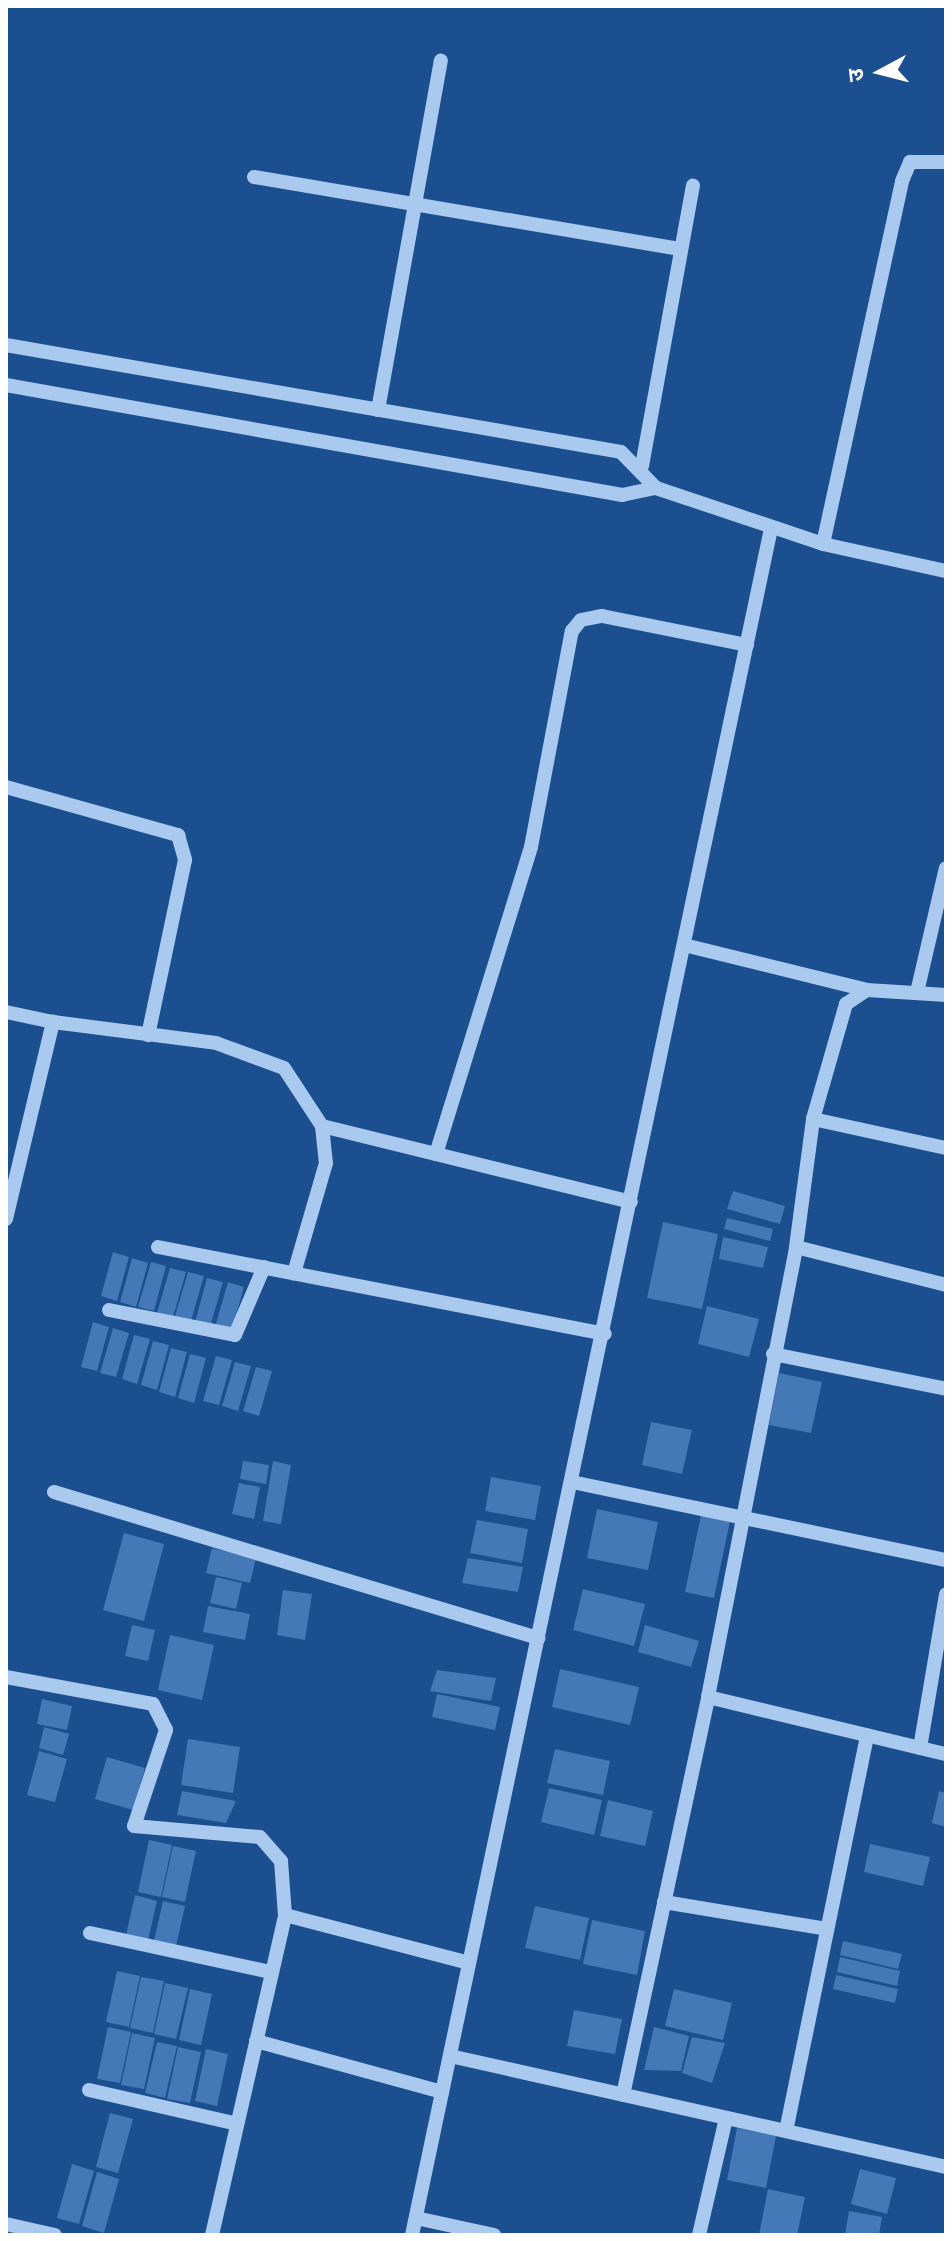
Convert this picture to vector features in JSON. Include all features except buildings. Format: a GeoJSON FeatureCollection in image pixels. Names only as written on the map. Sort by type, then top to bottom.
{"type":"FeatureCollection","features":[{"type":"Feature","properties":{"kind":"street"},"geometry":{"type":"LineString","coordinates":[[378,410],[441,61]]}},
{"type":"Feature","properties":{"kind":"street"},"geometry":{"type":"LineString","coordinates":[[823,544],[902,181],[910,162],[946,162]]}},
{"type":"Feature","properties":{"kind":"street"},"geometry":{"type":"LineString","coordinates":[[254,177],[681,249]]}},
{"type":"Feature","properties":{"kind":"street"},"geometry":{"type":"LineString","coordinates":[[642,466],[693,186]]}},
{"type":"Feature","properties":{"kind":"street"},"geometry":{"type":"LineString","coordinates":[[6,345],[621,452],[642,466],[656,488]]}},
{"type":"Feature","properties":{"kind":"street"},"geometry":{"type":"LineString","coordinates":[[6,385],[622,495],[656,488],[823,544],[946,571]]}},
{"type":"Feature","properties":{"kind":"street"},"geometry":{"type":"LineString","coordinates":[[412,2235],[605,1334],[771,529]]}},
{"type":"Feature","properties":{"kind":"street"},"geometry":{"type":"LineString","coordinates":[[436,1154],[531,847],[572,631],[592,616],[747,645]]}},
{"type":"Feature","properties":{"kind":"street"},"geometry":{"type":"LineString","coordinates":[[6,787],[178,835],[185,860],[148,1035]]}},
{"type":"Feature","properties":{"kind":"street"},"geometry":{"type":"LineString","coordinates":[[918,988],[946,868]]}},
{"type":"Feature","properties":{"kind":"street"},"geometry":{"type":"LineString","coordinates":[[684,945],[867,990],[918,988],[946,995]]}},
{"type":"Feature","properties":{"kind":"street"},"geometry":{"type":"LineString","coordinates":[[623,2095],[745,1518],[773,1354],[796,1247],[813,1119],[846,1004],[867,990]]}},
{"type":"Feature","properties":{"kind":"street"},"geometry":{"type":"LineString","coordinates":[[6,1012],[53,1022],[216,1043],[284,1068],[322,1126],[326,1163],[294,1273]]}},
{"type":"Feature","properties":{"kind":"street"},"geometry":{"type":"LineString","coordinates":[[6,1219],[53,1022]]}},
{"type":"Feature","properties":{"kind":"street"},"geometry":{"type":"LineString","coordinates":[[813,1119],[946,1148]]}},
{"type":"Feature","properties":{"kind":"street"},"geometry":{"type":"LineString","coordinates":[[322,1126],[631,1202]]}},
{"type":"Feature","properties":{"kind":"street"},"geometry":{"type":"LineString","coordinates":[[158,1247],[605,1334]]}},
{"type":"Feature","properties":{"kind":"street"},"geometry":{"type":"LineString","coordinates":[[796,1247],[946,1285]]}},
{"type":"Feature","properties":{"kind":"street"},"geometry":{"type":"LineString","coordinates":[[109,1310],[235,1335],[264,1267]]}},
{"type":"Feature","properties":{"kind":"street"},"geometry":{"type":"LineString","coordinates":[[773,1354],[946,1389]]}},
{"type":"Feature","properties":{"kind":"street"},"geometry":{"type":"LineString","coordinates":[[572,1482],[946,1560]]}},
{"type":"Feature","properties":{"kind":"street"},"geometry":{"type":"LineString","coordinates":[[54,1492],[538,1638]]}},
{"type":"Feature","properties":{"kind":"street"},"geometry":{"type":"LineString","coordinates":[[920,1748],[946,1594]]}},
{"type":"Feature","properties":{"kind":"street"},"geometry":{"type":"LineString","coordinates":[[6,1677],[153,1704],[166,1730],[134,1826],[260,1837],[275,1846],[285,1915],[212,2235]]}},
{"type":"Feature","properties":{"kind":"street"},"geometry":{"type":"LineString","coordinates":[[708,1697],[946,1754]]}},
{"type":"Feature","properties":{"kind":"street"},"geometry":{"type":"LineString","coordinates":[[786,2131],[867,1735]]}},
{"type":"Feature","properties":{"kind":"street"},"geometry":{"type":"LineString","coordinates":[[664,1902],[827,1929]]}},
{"type":"Feature","properties":{"kind":"street"},"geometry":{"type":"LineString","coordinates":[[285,1915],[469,1963]]}},
{"type":"Feature","properties":{"kind":"street"},"geometry":{"type":"LineString","coordinates":[[90,1933],[271,1972]]}},
{"type":"Feature","properties":{"kind":"street"},"geometry":{"type":"LineString","coordinates":[[256,2041],[442,2092]]}},
{"type":"Feature","properties":{"kind":"street"},"geometry":{"type":"LineString","coordinates":[[450,2056],[946,2167]]}},
{"type":"Feature","properties":{"kind":"street"},"geometry":{"type":"LineString","coordinates":[[89,2090],[237,2124]]}},
{"type":"Feature","properties":{"kind":"street"},"geometry":{"type":"LineString","coordinates":[[699,2235],[726,2118]]}},
{"type":"Feature","properties":{"kind":"street"},"geometry":{"type":"LineString","coordinates":[[416,2218],[494,2235]]}},
{"type":"Feature","properties":{"kind":"street"},"geometry":{"type":"LineString","coordinates":[[6,2224],[55,2235]]}}]}
